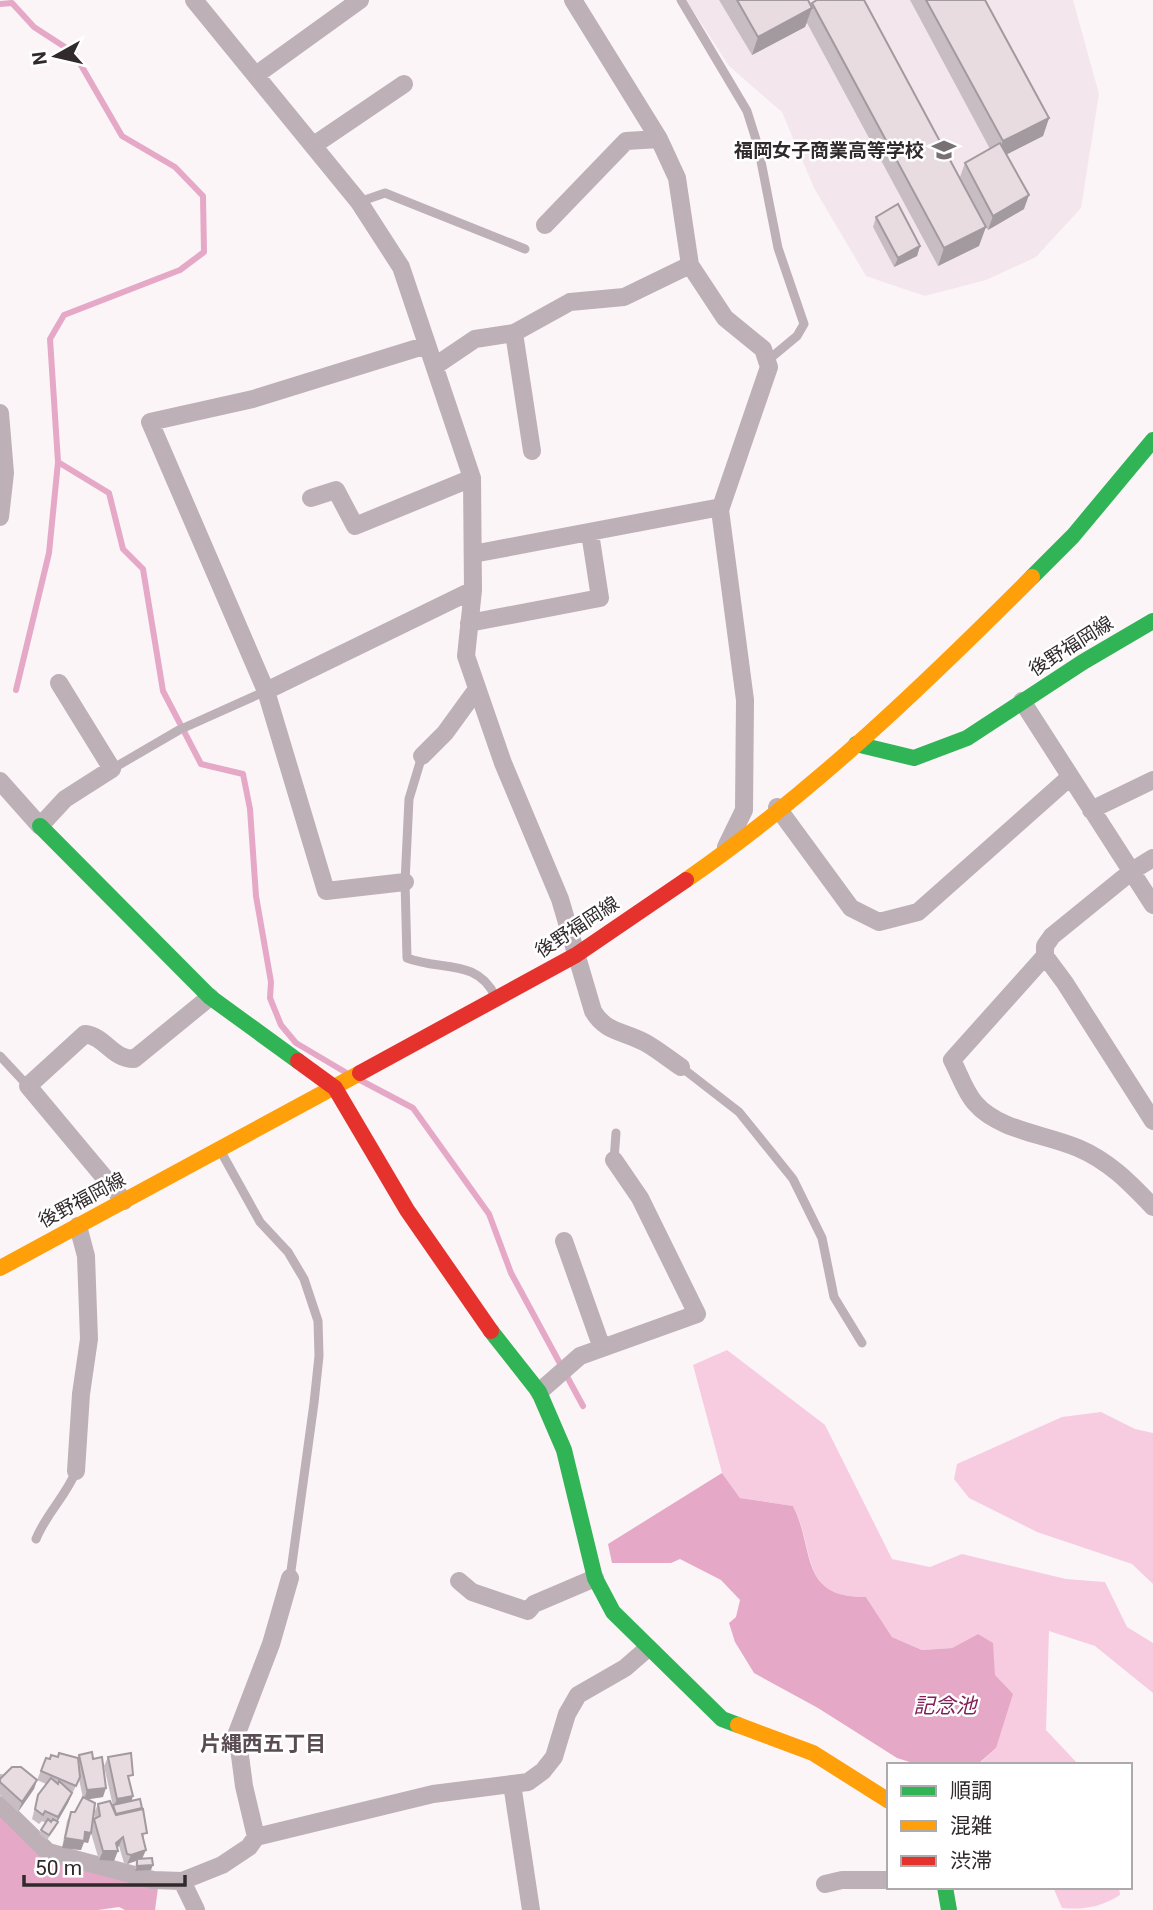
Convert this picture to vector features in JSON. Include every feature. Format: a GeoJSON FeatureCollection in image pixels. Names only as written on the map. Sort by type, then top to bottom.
{"type":"FeatureCollection","features":[{"type":"Feature","properties":{"kind":"street"},"geometry":{"type":"LineString","coordinates":[[194,0],[359,202],[401,267],[472,478],[473,590],[466,656],[477,689],[503,762],[560,898],[593,1011],[599,1021],[612,1031],[644,1042],[681,1067]]}},
{"type":"Feature","properties":{"kind":"street"},"geometry":{"type":"LineString","coordinates":[[573,0],[659,139],[677,178],[690,265],[725,318],[763,349],[769,367],[721,506],[745,700],[744,810],[723,854]]}},
{"type":"Feature","properties":{"kind":"street"},"geometry":{"type":"LineString","coordinates":[[256,75],[355,1]]}},
{"type":"Feature","properties":{"kind":"street"},"geometry":{"type":"LineString","coordinates":[[314,145],[404,84]]}},
{"type":"Feature","properties":{"kind":"street"},"geometry":{"type":"LineString","coordinates":[[545,225],[626,141],[659,139]]}},
{"type":"Feature","properties":{"kind":"street"},"geometry":{"type":"LineString","coordinates":[[435,366],[475,340],[513,333],[570,302],[624,298],[690,265]]}},
{"type":"Feature","properties":{"kind":"street"},"geometry":{"type":"LineString","coordinates":[[513,333],[532,451]]}},
{"type":"Feature","properties":{"kind":"street"},"geometry":{"type":"LineString","coordinates":[[405,882],[326,891],[266,691],[150,422],[253,399],[428,345]]}},
{"type":"Feature","properties":{"kind":"street"},"geometry":{"type":"LineString","coordinates":[[0,413],[5,472],[0,517]]}},
{"type":"Feature","properties":{"kind":"street"},"geometry":{"type":"LineString","coordinates":[[856,744],[952,657],[1073,536],[1153,440]]}},
{"type":"Feature","properties":{"kind":"street"},"geometry":{"type":"LineString","coordinates":[[311,498],[336,490],[355,526],[472,478]]}},
{"type":"Feature","properties":{"kind":"street"},"geometry":{"type":"LineString","coordinates":[[473,554],[721,506]]}},
{"type":"Feature","properties":{"kind":"street"},"geometry":{"type":"LineString","coordinates":[[470,623],[600,597],[590,533]]}},
{"type":"Feature","properties":{"kind":"street"},"geometry":{"type":"LineString","coordinates":[[266,691],[473,590]]}},
{"type":"Feature","properties":{"kind":"street","name":"後野福岡線"},"geometry":{"type":"LineString","coordinates":[[0,1268],[576,955],[723,854],[856,744],[914,758],[967,738],[1153,621]]}},
{"type":"Feature","properties":{"kind":"street"},"geometry":{"type":"LineString","coordinates":[[40,826],[65,799],[112,769],[59,683]]}},
{"type":"Feature","properties":{"kind":"street"},"geometry":{"type":"LineString","coordinates":[[422,756],[445,733],[477,689]]}},
{"type":"Feature","properties":{"kind":"street"},"geometry":{"type":"LineString","coordinates":[[1022,701],[1153,905]]}},
{"type":"Feature","properties":{"kind":"street"},"geometry":{"type":"LineString","coordinates":[[777,807],[851,908],[879,922],[918,912],[1070,777]]}},
{"type":"Feature","properties":{"kind":"street"},"geometry":{"type":"LineString","coordinates":[[1091,810],[1153,780]]}},
{"type":"Feature","properties":{"kind":"street"},"geometry":{"type":"LineString","coordinates":[[0,781],[40,826],[210,997],[335,1088],[407,1210],[460,1290],[539,1391],[568,1461],[596,1578],[613,1612],[722,1719],[813,1753],[887,1800]]}},
{"type":"Feature","properties":{"kind":"street"},"geometry":{"type":"LineString","coordinates":[[1153,858],[1132,871],[1052,936],[1045,946],[1045,957],[1065,982],[1153,1121]]}},
{"type":"Feature","properties":{"kind":"street"},"geometry":{"type":"LineString","coordinates":[[1045,957],[952,1060],[975,1103],[1010,1125],[1077,1147],[1101,1160],[1123,1174],[1153,1207]]}},
{"type":"Feature","properties":{"kind":"street"},"geometry":{"type":"LineString","coordinates":[[124,1201],[28,1086],[85,1034],[97,1036],[116,1055],[134,1059],[210,997]]}},
{"type":"Feature","properties":{"kind":"street"},"geometry":{"type":"LineString","coordinates":[[539,1391],[571,1360],[697,1314],[640,1198],[614,1160]]}},
{"type":"Feature","properties":{"kind":"street"},"geometry":{"type":"LineString","coordinates":[[76,1471],[81,1395],[89,1339],[86,1256],[78,1226]]}},
{"type":"Feature","properties":{"kind":"street"},"geometry":{"type":"LineString","coordinates":[[564,1241],[602,1348]]}},
{"type":"Feature","properties":{"kind":"street"},"geometry":{"type":"LineString","coordinates":[[256,1837],[244,1786],[237,1733],[271,1644],[290,1578]]}},
{"type":"Feature","properties":{"kind":"street"},"geometry":{"type":"LineString","coordinates":[[458,1581],[472,1592],[528,1611],[534,1604],[596,1578]]}},
{"type":"Feature","properties":{"kind":"street"},"geometry":{"type":"LineString","coordinates":[[0,1805],[48,1852],[153,1880],[182,1881],[222,1865],[249,1847],[256,1837],[433,1794],[528,1782],[554,1757],[567,1714],[578,1695],[625,1668],[648,1648]]}},
{"type":"Feature","properties":{"kind":"street"},"geometry":{"type":"LineString","coordinates":[[512,1784],[531,1910]]}},
{"type":"Feature","properties":{"kind":"street"},"geometry":{"type":"LineString","coordinates":[[825,1884],[887,1880]]}},
{"type":"Feature","properties":{"kind":"street"},"geometry":{"type":"LineString","coordinates":[[182,1881],[196,1910]]}},
{"type":"Feature","properties":{"kind":"street"},"geometry":{"type":"LineString","coordinates":[[945,1889],[949,1910]]}},
{"type":"Feature","properties":{"kind":"lane"},"geometry":{"type":"LineString","coordinates":[[681,0],[747,111],[758,146],[778,248],[804,324],[797,336],[767,361]]}},
{"type":"Feature","properties":{"kind":"lane"},"geometry":{"type":"LineString","coordinates":[[359,202],[384,193],[525,249]]}},
{"type":"Feature","properties":{"kind":"lane"},"geometry":{"type":"LineString","coordinates":[[112,769],[179,730],[266,691]]}},
{"type":"Feature","properties":{"kind":"lane"},"geometry":{"type":"LineString","coordinates":[[422,756],[409,799],[405,882],[407,958],[419,963],[476,972],[489,982],[497,999]]}},
{"type":"Feature","properties":{"kind":"lane"},"geometry":{"type":"LineString","coordinates":[[0,1056],[28,1086]]}},
{"type":"Feature","properties":{"kind":"lane"},"geometry":{"type":"LineString","coordinates":[[681,1067],[739,1112],[793,1178],[822,1238],[834,1297],[862,1343]]}},
{"type":"Feature","properties":{"kind":"lane"},"geometry":{"type":"LineString","coordinates":[[614,1160],[616,1133]]}},
{"type":"Feature","properties":{"kind":"lane"},"geometry":{"type":"LineString","coordinates":[[220,1150],[254,1212],[288,1252],[303,1279],[318,1321],[314,1403],[290,1578]]}},
{"type":"Feature","properties":{"kind":"lane"},"geometry":{"type":"LineString","coordinates":[[36,1539],[43,1520],[71,1485],[76,1471]]}},
{"type":"Feature","properties":{"kind":"shaded area","name":"福岡女子商業高等学校"},"geometry":{"type":"Polygon","coordinates":[[[686,0],[1073,0],[1099,94],[1081,208],[1036,257],[986,280],[925,296],[866,276],[814,188],[782,112],[729,66],[686,0]]]}},
{"type":"Feature","properties":{"kind":"shaded area"},"geometry":{"type":"Polygon","coordinates":[[[727,1350],[825,1425],[892,1559],[930,1567],[962,1554],[1066,1579],[1105,1582],[1127,1627],[1153,1643],[1153,1693],[1095,1646],[1049,1631],[1046,1730],[1077,1763],[980,1763],[996,1748],[995,1675],[992,1658],[978,1634],[952,1648],[922,1650],[892,1637],[866,1597],[844,1595],[829,1589],[819,1580],[793,1506],[740,1498],[722,1473],[693,1365],[727,1350]]]}},
{"type":"Feature","properties":{"kind":"shaded area"},"geometry":{"type":"Polygon","coordinates":[[[1101,1412],[1135,1429],[1153,1433],[1153,1584],[1132,1564],[1037,1532],[969,1498],[954,1479],[957,1464],[1062,1417],[1101,1412]]]}},
{"type":"Feature","properties":{"kind":"shaded area"},"geometry":{"type":"Polygon","coordinates":[[[1054,1889],[1119,1889],[1120,1895],[1092,1907],[1062,1908],[1054,1889]]]}},
{"type":"Feature","properties":{"kind":"water","name":"記念池"},"geometry":{"type":"Polygon","coordinates":[[[722,1473],[740,1498],[793,1506],[812,1568],[819,1580],[829,1589],[844,1595],[866,1597],[892,1637],[922,1650],[952,1648],[978,1634],[993,1643],[995,1675],[1013,1694],[996,1748],[979,1763],[913,1763],[897,1758],[818,1708],[754,1673],[735,1642],[729,1623],[736,1617],[740,1600],[721,1580],[680,1559],[671,1563],[612,1563],[608,1544],[722,1473]]]}},
{"type":"Feature","properties":{"kind":"water"},"geometry":{"type":"Polygon","coordinates":[[[0,1816],[47,1860],[158,1888],[155,1910],[125,1910],[119,1907],[98,1910],[0,1910],[0,1816]]]}},
{"type":"Feature","properties":{"kind":"building"},"geometry":{"type":"Polygon","coordinates":[[[737,0],[808,0],[812,8],[758,37],[737,0]]]}},
{"type":"Feature","properties":{"kind":"building"},"geometry":{"type":"Polygon","coordinates":[[[817,0],[864,0],[986,227],[944,248],[812,3],[817,0]]]}},
{"type":"Feature","properties":{"kind":"building"},"geometry":{"type":"Polygon","coordinates":[[[926,0],[985,0],[1049,118],[1003,141],[926,0]]]}},
{"type":"Feature","properties":{"kind":"building"},"geometry":{"type":"Polygon","coordinates":[[[1000,143],[1029,195],[993,216],[965,163],[1000,143]]]}},
{"type":"Feature","properties":{"kind":"building"},"geometry":{"type":"Polygon","coordinates":[[[898,204],[920,246],[898,258],[876,217],[898,204]]]}},
{"type":"Feature","properties":{"kind":"building"},"geometry":{"type":"Polygon","coordinates":[[[92,1752],[93,1759],[102,1757],[106,1788],[87,1790],[79,1755],[92,1752]]]}},
{"type":"Feature","properties":{"kind":"building"},"geometry":{"type":"Polygon","coordinates":[[[59,1753],[78,1758],[80,1777],[76,1786],[41,1771],[46,1758],[50,1759],[51,1755],[58,1757],[59,1753]]]}},
{"type":"Feature","properties":{"kind":"building"},"geometry":{"type":"Polygon","coordinates":[[[131,1753],[133,1775],[128,1776],[133,1796],[117,1799],[108,1757],[131,1753]]]}},
{"type":"Feature","properties":{"kind":"building"},"geometry":{"type":"Polygon","coordinates":[[[12,1767],[21,1767],[37,1780],[22,1802],[0,1782],[12,1767]]]}},
{"type":"Feature","properties":{"kind":"building"},"geometry":{"type":"Polygon","coordinates":[[[51,1778],[58,1784],[59,1781],[72,1793],[58,1817],[45,1811],[43,1815],[35,1809],[38,1795],[51,1778]]]}},
{"type":"Feature","properties":{"kind":"building"},"geometry":{"type":"Polygon","coordinates":[[[83,1797],[95,1803],[91,1833],[85,1832],[84,1841],[65,1838],[71,1812],[75,1812],[83,1797]]]}},
{"type":"Feature","properties":{"kind":"building"},"geometry":{"type":"Polygon","coordinates":[[[140,1799],[142,1808],[116,1814],[113,1805],[140,1799]]]}},
{"type":"Feature","properties":{"kind":"building"},"geometry":{"type":"Polygon","coordinates":[[[110,1801],[116,1815],[143,1809],[147,1833],[142,1834],[146,1850],[127,1854],[123,1837],[116,1843],[118,1851],[103,1851],[94,1819],[100,1816],[98,1804],[110,1801]]]}},
{"type":"Feature","properties":{"kind":"building"},"geometry":{"type":"Polygon","coordinates":[[[48,1819],[58,1822],[49,1835],[41,1830],[48,1819]]]}},
{"type":"Feature","properties":{"kind":"building"},"geometry":{"type":"Polygon","coordinates":[[[152,1858],[153,1865],[137,1866],[137,1859],[152,1858]]]}},
{"type":"Feature","properties":{"kind":"waterway"},"geometry":{"type":"LineString","coordinates":[[0,4],[12,3],[34,27],[74,53],[122,136],[175,167],[203,196],[204,252],[180,270],[64,315],[50,339],[58,462],[109,493],[123,549],[143,569],[163,691],[201,764],[243,774],[250,809],[256,896],[271,982],[270,998],[281,1025],[296,1043],[345,1072]]}},
{"type":"Feature","properties":{"kind":"waterway"},"geometry":{"type":"LineString","coordinates":[[16,690],[49,553],[58,462]]}},
{"type":"Feature","properties":{"kind":"waterway"},"geometry":{"type":"LineString","coordinates":[[360,1080],[413,1108],[489,1214],[511,1273],[583,1406]]}},
{"type":"Feature","properties":{"kind":"traffic: fast"},"geometry":{"type":"LineString","coordinates":[[1032,577],[1073,536],[1153,440]]}},
{"type":"Feature","properties":{"kind":"traffic: fast"},"geometry":{"type":"LineString","coordinates":[[856,744],[914,758],[967,738],[1083,662],[1153,621]]}},
{"type":"Feature","properties":{"kind":"traffic: fast"},"geometry":{"type":"LineString","coordinates":[[40,826],[210,997],[298,1061]]}},
{"type":"Feature","properties":{"kind":"traffic: fast"},"geometry":{"type":"LineString","coordinates":[[491,1331],[539,1392],[564,1450],[595,1578],[613,1612],[722,1719],[738,1725]]}},
{"type":"Feature","properties":{"kind":"traffic: fast"},"geometry":{"type":"LineString","coordinates":[[945,1889],[949,1910]]}},
{"type":"Feature","properties":{"kind":"traffic: slow"},"geometry":{"type":"LineString","coordinates":[[686,880],[778,811],[866,736],[1032,577]]}},
{"type":"Feature","properties":{"kind":"traffic: slow"},"geometry":{"type":"LineString","coordinates":[[0,1268],[360,1073]]}},
{"type":"Feature","properties":{"kind":"traffic: slow"},"geometry":{"type":"LineString","coordinates":[[738,1725],[813,1753],[887,1800]]}},
{"type":"Feature","properties":{"kind":"traffic: jam"},"geometry":{"type":"LineString","coordinates":[[360,1073],[576,955],[686,880]]}},
{"type":"Feature","properties":{"kind":"traffic: jam"},"geometry":{"type":"LineString","coordinates":[[298,1061],[335,1088],[407,1210],[491,1331]]}},
{"type":"Feature","properties":{"kind":"place","name":"福岡女子商業高等学校"},"geometry":{"type":"Point","coordinates":[944,150]}},
{"type":"Feature","properties":{"kind":"district","name":"片縄西五丁目"},"geometry":{"type":"Point","coordinates":[263,1744]}}]}
